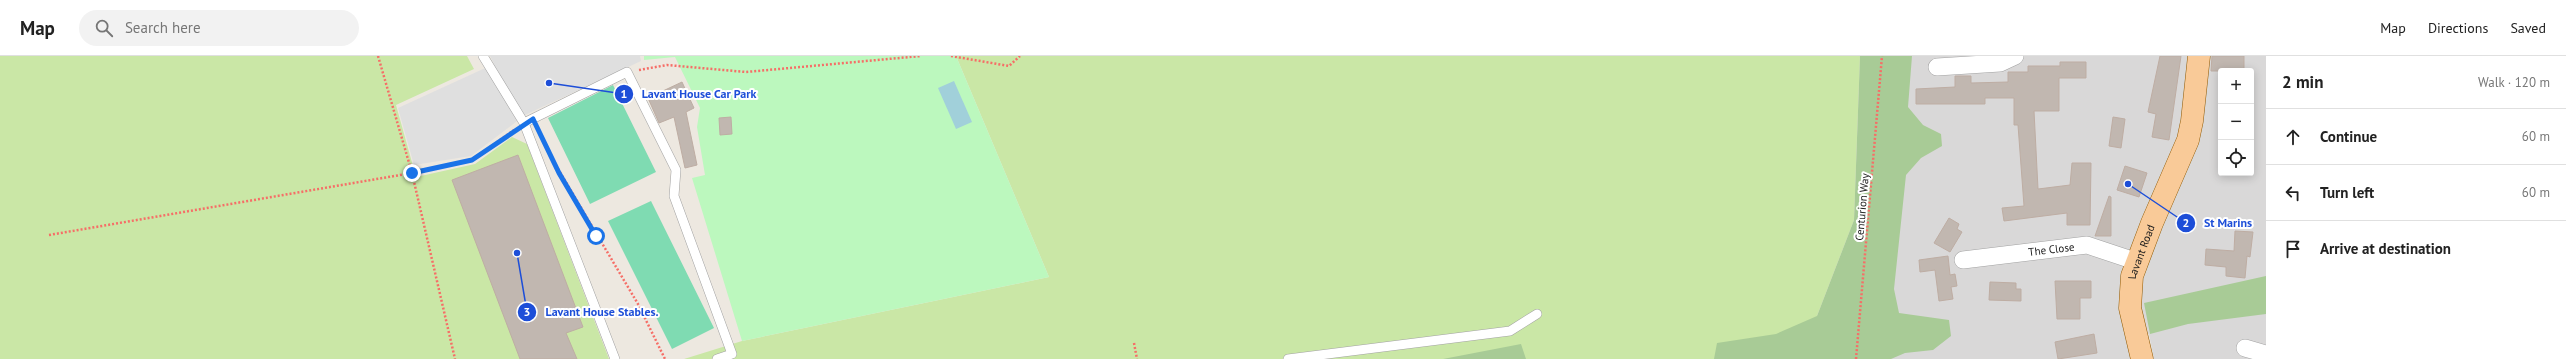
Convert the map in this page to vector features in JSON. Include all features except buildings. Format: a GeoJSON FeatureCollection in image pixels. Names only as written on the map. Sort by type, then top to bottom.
{"type":"FeatureCollection","features":[{"type":"Feature","properties":{"kind":"main road","name":"Lavant Road"},"geometry":{"type":"LineString","coordinates":[[2142,359],[2130,308],[2132,276],[2152,223],[2188,140],[2192,121],[2199,56]]}},
{"type":"Feature","properties":{"kind":"street"},"geometry":{"type":"LineString","coordinates":[[1937,67],[2000,63],[2015,56]]}},
{"type":"Feature","properties":{"kind":"street","name":"The Close"},"geometry":{"type":"LineString","coordinates":[[1963,260],[2087,245],[2138,262]]}},
{"type":"Feature","properties":{"kind":"street"},"geometry":{"type":"LineString","coordinates":[[2245,348],[2266,354]]}},
{"type":"Feature","properties":{"kind":"lane"},"geometry":{"type":"LineString","coordinates":[[483,56],[524,123],[615,359]]}},
{"type":"Feature","properties":{"kind":"lane"},"geometry":{"type":"LineString","coordinates":[[524,123],[626,72],[676,170],[674,196],[734,356],[717,359]]}},
{"type":"Feature","properties":{"kind":"lane"},"geometry":{"type":"LineString","coordinates":[[1288,359],[1510,331],[1537,314]]}},
{"type":"Feature","properties":{"kind":"path"},"geometry":{"type":"LineString","coordinates":[[378,56],[412,173],[455,359]]}},
{"type":"Feature","properties":{"kind":"path"},"geometry":{"type":"LineString","coordinates":[[626,72],[667,65],[746,72],[921,56]]}},
{"type":"Feature","properties":{"kind":"path"},"geometry":{"type":"LineString","coordinates":[[951,56],[1008,66],[1020,56]]}},
{"type":"Feature","properties":{"kind":"path","name":"Centurion Way"},"geometry":{"type":"LineString","coordinates":[[1856,359],[1882,56]]}},
{"type":"Feature","properties":{"kind":"path"},"geometry":{"type":"LineString","coordinates":[[49,235],[412,173],[472,160],[524,123]]}},
{"type":"Feature","properties":{"kind":"path"},"geometry":{"type":"LineString","coordinates":[[552,159],[638,304],[665,359]]}},
{"type":"Feature","properties":{"kind":"path"},"geometry":{"type":"LineString","coordinates":[[1134,342],[1137,359]]}},
{"type":"Feature","properties":{"kind":"shaded area"},"geometry":{"type":"Polygon","coordinates":[[[490,56],[640,56],[641,61],[525,115],[471,156],[414,165],[398,108],[494,64],[490,56]]]}},
{"type":"Feature","properties":{"kind":"shaded area"},"geometry":{"type":"Polygon","coordinates":[[[1893,56],[2266,56],[2266,359],[2154,359],[2149,334],[2132,337],[2137,359],[1870,359],[1893,56]]]}},
{"type":"Feature","properties":{"kind":"green space"},"geometry":{"type":"Polygon","coordinates":[[[0,56],[467,56],[474,69],[396,105],[416,177],[475,164],[512,137],[527,144],[609,359],[0,359],[0,56]]]}},
{"type":"Feature","properties":{"kind":"green space"},"geometry":{"type":"Polygon","coordinates":[[[644,56],[956,56],[1049,277],[742,341],[692,178],[705,175],[697,127],[700,108],[675,57],[644,60],[644,56]]]}},
{"type":"Feature","properties":{"kind":"green space"},"geometry":{"type":"Polygon","coordinates":[[[956,56],[1860,56],[1854,220],[1817,316],[1835,359],[684,359],[742,341],[1049,277],[956,56]]]}},
{"type":"Feature","properties":{"kind":"green space"},"geometry":{"type":"Polygon","coordinates":[[[1860,56],[1912,56],[1908,107],[1923,125],[1941,134],[1942,146],[1921,158],[1906,175],[1894,289],[1899,313],[1949,320],[1951,336],[1933,350],[1905,353],[1891,359],[1714,359],[1717,343],[1776,334],[1817,316],[1854,220],[1860,56]]]}},
{"type":"Feature","properties":{"kind":"green space"},"geometry":{"type":"Polygon","coordinates":[[[613,85],[656,172],[590,204],[548,118],[613,85]]]}},
{"type":"Feature","properties":{"kind":"green space"},"geometry":{"type":"Polygon","coordinates":[[[651,201],[714,328],[672,349],[608,221],[651,201]]]}},
{"type":"Feature","properties":{"kind":"green space"},"geometry":{"type":"Polygon","coordinates":[[[2266,276],[2266,314],[2188,324],[2150,334],[2144,303],[2266,276]]]}},
{"type":"Feature","properties":{"kind":"green space"},"geometry":{"type":"Polygon","coordinates":[[[1521,344],[1526,359],[1443,359],[1521,344]]]}},
{"type":"Feature","properties":{"kind":"water"},"geometry":{"type":"Polygon","coordinates":[[[954,81],[972,122],[956,129],[938,88],[954,81]]]}},
{"type":"Feature","properties":{"kind":"place","name":"Lavant House Car Park"},"geometry":{"type":"Point","coordinates":[549,83]}},
{"type":"Feature","properties":{"kind":"place","name":"St Marins"},"geometry":{"type":"Point","coordinates":[2128,184]}},
{"type":"Feature","properties":{"kind":"place","name":"Lavant House Stables."},"geometry":{"type":"Point","coordinates":[517,253]}},
{"type":"Feature","properties":{"kind":"route"},"geometry":{"type":"LineString","coordinates":[[412,173],[472,160],[524,123],[533,119],[559,173],[596,236]]}}]}
